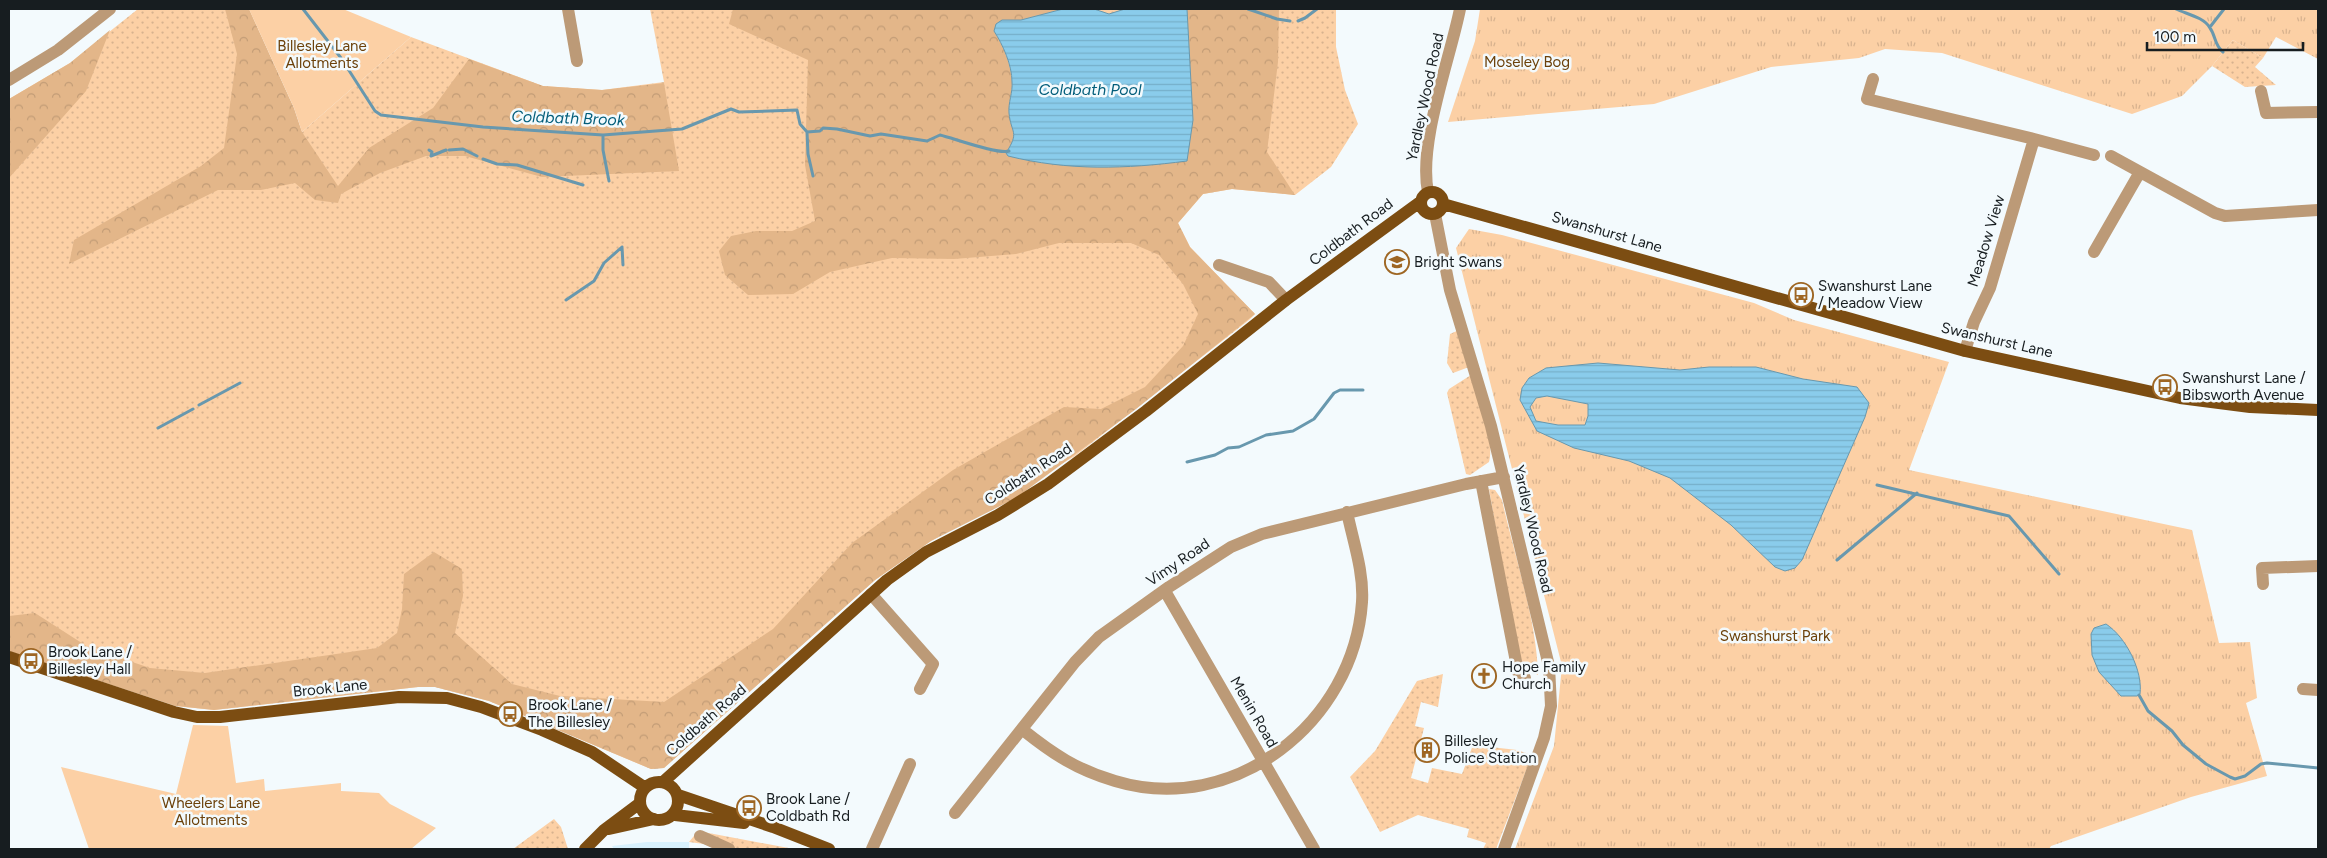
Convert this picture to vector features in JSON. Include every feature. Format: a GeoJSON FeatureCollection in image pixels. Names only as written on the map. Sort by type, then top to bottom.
{"type":"FeatureCollection","features":[{"type":"Feature","properties":{"kind":"main road"},"geometry":{"type":"LineString","coordinates":[[1438,194],[1439,209],[1424,212],[1424,197],[1438,194]]}},
{"type":"Feature","properties":{"kind":"main road","name":"Coldbath Road"},"geometry":{"type":"LineString","coordinates":[[663,782],[871,594],[926,552],[998,515],[1048,484],[1146,411],[1286,300],[1424,197]]}},
{"type":"Feature","properties":{"kind":"main road","name":"Swanshurst Lane"},"geometry":{"type":"LineString","coordinates":[[1439,209],[1965,351],[2180,398],[2250,407],[2318,410]]}},
{"type":"Feature","properties":{"kind":"main road","name":"Brook Lane"},"geometry":{"type":"LineString","coordinates":[[9,657],[174,712],[197,717],[220,718],[399,697],[447,698],[489,710],[592,752],[644,787]]}},
{"type":"Feature","properties":{"kind":"main road"},"geometry":{"type":"LineString","coordinates":[[654,819],[643,812],[640,803],[644,787],[655,782],[663,782],[670,785],[678,795],[680,801],[674,815]]}},
{"type":"Feature","properties":{"kind":"main road"},"geometry":{"type":"LineString","coordinates":[[678,795],[774,827],[828,849]]}},
{"type":"Feature","properties":{"kind":"main road"},"geometry":{"type":"LineString","coordinates":[[585,849],[604,830],[640,803]]}},
{"type":"Feature","properties":{"kind":"main road"},"geometry":{"type":"LineString","coordinates":[[604,830],[654,819],[661,820],[674,815],[774,827]]}},
{"type":"Feature","properties":{"kind":"street"},"geometry":{"type":"LineString","coordinates":[[9,80],[58,50],[110,9]]}},
{"type":"Feature","properties":{"kind":"street"},"geometry":{"type":"LineString","coordinates":[[568,9],[577,61]]}},
{"type":"Feature","properties":{"kind":"street","name":"Yardley Wood Road"},"geometry":{"type":"LineString","coordinates":[[1424,197],[1428,143],[1460,9]]}},
{"type":"Feature","properties":{"kind":"street"},"geometry":{"type":"LineString","coordinates":[[1873,80],[1867,99],[2094,155]]}},
{"type":"Feature","properties":{"kind":"street"},"geometry":{"type":"LineString","coordinates":[[2261,91],[2266,113],[2318,112]]}},
{"type":"Feature","properties":{"kind":"street","name":"Meadow View"},"geometry":{"type":"LineString","coordinates":[[1965,351],[1974,322],[1990,288],[2034,139]]}},
{"type":"Feature","properties":{"kind":"street"},"geometry":{"type":"LineString","coordinates":[[2111,156],[2215,213],[2225,216],[2318,210]]}},
{"type":"Feature","properties":{"kind":"street"},"geometry":{"type":"LineString","coordinates":[[2094,252],[2140,172]]}},
{"type":"Feature","properties":{"kind":"street","name":"Yardley Wood Road"},"geometry":{"type":"LineString","coordinates":[[1439,209],[1450,290],[1492,426],[1549,666],[1551,706],[1544,738],[1504,849]]}},
{"type":"Feature","properties":{"kind":"street"},"geometry":{"type":"LineString","coordinates":[[1219,265],[1269,282],[1286,300]]}},
{"type":"Feature","properties":{"kind":"street","name":"Vimy Road"},"geometry":{"type":"LineString","coordinates":[[955,813],[1023,730],[1075,662],[1099,637],[1231,547],[1262,534],[1347,512],[1504,477]]}},
{"type":"Feature","properties":{"kind":"street"},"geometry":{"type":"LineString","coordinates":[[1480,481],[1518,672],[1525,678]]}},
{"type":"Feature","properties":{"kind":"street"},"geometry":{"type":"LineString","coordinates":[[1023,730],[1056,756],[1086,771],[1116,782],[1147,787],[1174,788],[1204,784],[1237,774],[1264,762],[1298,736],[1318,714],[1335,691],[1354,646],[1360,615],[1362,580],[1347,512]]}},
{"type":"Feature","properties":{"kind":"street"},"geometry":{"type":"LineString","coordinates":[[2263,584],[2262,568],[2318,566]]}},
{"type":"Feature","properties":{"kind":"street","name":"Menin Road"},"geometry":{"type":"LineString","coordinates":[[1165,591],[1314,849]]}},
{"type":"Feature","properties":{"kind":"street"},"geometry":{"type":"LineString","coordinates":[[871,594],[934,664],[920,689]]}},
{"type":"Feature","properties":{"kind":"street"},"geometry":{"type":"LineString","coordinates":[[2303,689],[2318,690]]}},
{"type":"Feature","properties":{"kind":"street"},"geometry":{"type":"LineString","coordinates":[[872,849],[910,764]]}},
{"type":"Feature","properties":{"kind":"street"},"geometry":{"type":"LineString","coordinates":[[700,836],[729,849]]}},
{"type":"Feature","properties":{"kind":"shaded area"},"geometry":{"type":"Polygon","coordinates":[[[647,842],[689,842],[689,849],[614,849],[612,846],[647,842]]]}},
{"type":"Feature","properties":{"kind":"green space"},"geometry":{"type":"Polygon","coordinates":[[[138,9],[249,9],[302,132],[411,37],[543,86],[602,90],[664,82],[650,9],[1336,9],[1336,47],[1345,90],[1358,124],[1331,167],[1295,195],[1232,189],[1203,194],[1178,223],[1190,247],[1255,314],[1249,320],[1075,456],[931,541],[875,580],[664,768],[651,769],[489,701],[435,687],[418,687],[214,710],[176,706],[9,651],[9,99],[70,63],[138,9]]]}},
{"type":"Feature","properties":{"kind":"green space"},"geometry":{"type":"Polygon","coordinates":[[[225,9],[249,9],[294,108],[302,132],[338,186],[369,148],[433,108],[469,59],[543,86],[602,90],[664,83],[679,171],[542,177],[465,156],[426,156],[380,173],[341,194],[338,203],[315,200],[295,183],[261,190],[218,190],[69,264],[74,240],[201,166],[224,148],[237,54],[225,9]]]}},
{"type":"Feature","properties":{"kind":"green space","name":"Billesley Lane Allotments"},"geometry":{"type":"Polygon","coordinates":[[[249,9],[343,9],[411,37],[302,132],[294,108],[249,9]]]}},
{"type":"Feature","properties":{"kind":"green space"},"geometry":{"type":"Polygon","coordinates":[[[733,9],[1063,9],[1021,20],[1002,20],[994,31],[1006,55],[1011,76],[1012,86],[1009,113],[1014,136],[1012,145],[1008,149],[1193,120],[1187,9],[1279,9],[1278,62],[1267,152],[1295,195],[1232,189],[1203,194],[1178,223],[1190,247],[1255,314],[1136,409],[1016,498],[931,541],[875,580],[664,768],[651,769],[489,701],[435,687],[418,687],[214,710],[176,706],[9,651],[9,616],[35,613],[88,647],[150,668],[205,673],[377,648],[397,633],[402,609],[404,574],[434,552],[462,569],[463,596],[455,633],[512,684],[560,696],[664,702],[773,629],[852,543],[953,470],[1064,407],[1101,409],[1145,387],[1183,346],[1198,314],[1183,284],[1159,255],[1131,243],[1059,243],[1016,254],[954,259],[892,258],[830,272],[793,294],[748,295],[725,275],[719,251],[731,236],[756,231],[792,231],[815,221],[805,165],[808,60],[729,24],[733,9]]]}},
{"type":"Feature","properties":{"kind":"green space","name":"Moseley Bog"},"geometry":{"type":"Polygon","coordinates":[[[1480,9],[2318,9],[2318,59],[2276,37],[2263,58],[2233,40],[2212,66],[2182,96],[2132,114],[1942,53],[1885,49],[1859,58],[1771,67],[1654,104],[1448,122],[1475,41],[1480,9]]]}},
{"type":"Feature","properties":{"kind":"green space"},"geometry":{"type":"Polygon","coordinates":[[[110,30],[86,91],[9,178],[9,99],[70,63],[110,30]]]}},
{"type":"Feature","properties":{"kind":"green space"},"geometry":{"type":"Polygon","coordinates":[[[2233,40],[2263,58],[2255,67],[2276,85],[2245,87],[2212,66],[2233,40]]]}},
{"type":"Feature","properties":{"kind":"green space","name":"Swanshurst Park"},"geometry":{"type":"Polygon","coordinates":[[[1469,229],[1502,235],[1754,303],[1794,320],[1949,362],[1909,470],[2192,530],[2219,643],[2250,642],[2257,698],[2246,703],[2267,776],[2191,797],[2051,846],[2049,849],[1515,849],[1554,746],[1562,666],[1456,248],[1469,229]]]}},
{"type":"Feature","properties":{"kind":"green space"},"geometry":{"type":"Polygon","coordinates":[[[1459,330],[1469,367],[1453,373],[1447,363],[1450,334],[1459,330]]]}},
{"type":"Feature","properties":{"kind":"green space"},"geometry":{"type":"Polygon","coordinates":[[[1471,375],[1488,430],[1490,452],[1489,462],[1470,475],[1466,474],[1447,393],[1449,389],[1471,375]]]}},
{"type":"Feature","properties":{"kind":"green space"},"geometry":{"type":"Polygon","coordinates":[[[1489,489],[1495,490],[1502,500],[1534,632],[1538,675],[1526,669],[1518,657],[1489,489]]]}},
{"type":"Feature","properties":{"kind":"green space"},"geometry":{"type":"Polygon","coordinates":[[[1443,674],[1438,707],[1421,702],[1415,726],[1424,728],[1411,778],[1428,783],[1432,768],[1462,774],[1473,745],[1517,750],[1532,755],[1496,849],[1483,849],[1486,843],[1467,837],[1469,829],[1418,815],[1380,832],[1350,777],[1375,751],[1417,681],[1443,674]]]}},
{"type":"Feature","properties":{"kind":"green space","name":"Wheelers Lane Allotments"},"geometry":{"type":"Polygon","coordinates":[[[193,725],[228,726],[236,783],[264,779],[265,791],[341,783],[341,791],[379,793],[390,804],[436,828],[411,849],[89,849],[61,767],[176,794],[193,725]]]}},
{"type":"Feature","properties":{"kind":"green space"},"geometry":{"type":"Polygon","coordinates":[[[554,819],[561,827],[568,849],[513,849],[554,819]]]}},
{"type":"Feature","properties":{"kind":"green space"},"geometry":{"type":"Polygon","coordinates":[[[698,831],[794,849],[715,849],[704,844],[689,842],[698,831]]]}},
{"type":"Feature","properties":{"kind":"water","name":"Coldbath Pool"},"geometry":{"type":"Polygon","coordinates":[[[1063,9],[1094,9],[1109,14],[1125,9],[1187,9],[1193,120],[1187,161],[1142,166],[1097,167],[1053,164],[1008,156],[1006,153],[1014,136],[1009,113],[1012,76],[1001,42],[994,31],[996,24],[1002,20],[1021,20],[1063,9]]]}},
{"type":"Feature","properties":{"kind":"water"},"geometry":{"type":"Polygon","coordinates":[[[1598,363],[1680,370],[1709,367],[1756,367],[1803,379],[1857,387],[1869,403],[1865,417],[1802,560],[1795,568],[1785,571],[1775,567],[1731,525],[1670,478],[1629,461],[1574,448],[1537,431],[1520,400],[1522,388],[1529,378],[1546,368],[1598,363]],[[1547,396],[1536,398],[1530,407],[1536,421],[1558,425],[1585,425],[1588,416],[1588,404],[1547,396]]]}},
{"type":"Feature","properties":{"kind":"water"},"geometry":{"type":"Polygon","coordinates":[[[2106,624],[2120,637],[2132,655],[2139,675],[2140,694],[2137,696],[2121,696],[2099,672],[2092,655],[2091,634],[2094,628],[2106,624]]]}},
{"type":"Feature","properties":{"kind":"waterway","name":"Coldbath Brook"},"geometry":{"type":"LineString","coordinates":[[303,9],[341,58],[375,111],[381,115],[483,127],[603,135],[682,129],[731,109],[739,112],[797,110],[800,124],[807,132],[820,131],[823,128],[837,129],[870,136],[881,134],[927,141],[940,135],[996,151],[1009,151]]}},
{"type":"Feature","properties":{"kind":"waterway","name":"Coldbath Brook"},"geometry":{"type":"LineString","coordinates":[[1248,9],[1277,19],[1290,21]]}},
{"type":"Feature","properties":{"kind":"waterway","name":"Coldbath Brook"},"geometry":{"type":"LineString","coordinates":[[1298,21],[1317,9]]}},
{"type":"Feature","properties":{"kind":"waterway","name":"Coldbath Brook"},"geometry":{"type":"LineString","coordinates":[[2176,9],[2204,21],[2212,31],[2218,46],[2223,52]]}},
{"type":"Feature","properties":{"kind":"waterway"},"geometry":{"type":"LineString","coordinates":[[2210,27],[2224,9]]}},
{"type":"Feature","properties":{"kind":"waterway"},"geometry":{"type":"LineString","coordinates":[[807,132],[808,154],[813,176]]}},
{"type":"Feature","properties":{"kind":"waterway"},"geometry":{"type":"LineString","coordinates":[[603,135],[603,150],[609,181]]}},
{"type":"Feature","properties":{"kind":"waterway"},"geometry":{"type":"LineString","coordinates":[[449,150],[463,149],[477,156]]}},
{"type":"Feature","properties":{"kind":"waterway"},"geometry":{"type":"LineString","coordinates":[[429,150],[432,152],[431,156],[446,150]]}},
{"type":"Feature","properties":{"kind":"waterway"},"geometry":{"type":"LineString","coordinates":[[483,159],[497,164],[517,165],[583,185]]}},
{"type":"Feature","properties":{"kind":"waterway"},"geometry":{"type":"LineString","coordinates":[[622,247],[623,265]]}},
{"type":"Feature","properties":{"kind":"waterway"},"geometry":{"type":"LineString","coordinates":[[566,300],[594,281],[604,263],[622,247]]}},
{"type":"Feature","properties":{"kind":"waterway"},"geometry":{"type":"LineString","coordinates":[[199,405],[240,383]]}},
{"type":"Feature","properties":{"kind":"waterway"},"geometry":{"type":"LineString","coordinates":[[1187,462],[1215,455],[1228,448],[1239,447],[1266,435],[1293,431],[1314,419],[1334,393],[1340,390],[1363,390]]}},
{"type":"Feature","properties":{"kind":"waterway"},"geometry":{"type":"LineString","coordinates":[[158,428],[193,409]]}},
{"type":"Feature","properties":{"kind":"waterway"},"geometry":{"type":"LineString","coordinates":[[1877,485],[2009,516],[2059,574]]}},
{"type":"Feature","properties":{"kind":"waterway"},"geometry":{"type":"LineString","coordinates":[[1837,560],[1917,493]]}},
{"type":"Feature","properties":{"kind":"waterway"},"geometry":{"type":"LineString","coordinates":[[2139,695],[2148,711],[2172,731],[2183,745],[2206,764],[2230,777],[2235,779],[2245,776],[2261,764],[2267,763],[2318,768]]}},
{"type":"Feature","properties":{"kind":"place","name":"Bright Swans"},"geometry":{"type":"Point","coordinates":[1397,262]}},
{"type":"Feature","properties":{"kind":"place","name":"Swanshurst Lane / Meadow View"},"geometry":{"type":"Point","coordinates":[1801,295]}},
{"type":"Feature","properties":{"kind":"place","name":"Swanshurst Lane / Bibsworth Avenue"},"geometry":{"type":"Point","coordinates":[2165,387]}},
{"type":"Feature","properties":{"kind":"place","name":"Brook Lane / Billesley Hall"},"geometry":{"type":"Point","coordinates":[31,661]}},
{"type":"Feature","properties":{"kind":"place","name":"Hope Family Church"},"geometry":{"type":"Point","coordinates":[1484,676]}},
{"type":"Feature","properties":{"kind":"place","name":"Brook Lane / The Billesley"},"geometry":{"type":"Point","coordinates":[510,714]}},
{"type":"Feature","properties":{"kind":"place","name":"Billesley Police Station"},"geometry":{"type":"Point","coordinates":[1427,750]}},
{"type":"Feature","properties":{"kind":"place","name":"Brook Lane / Coldbath Rd"},"geometry":{"type":"Point","coordinates":[749,808]}}]}
